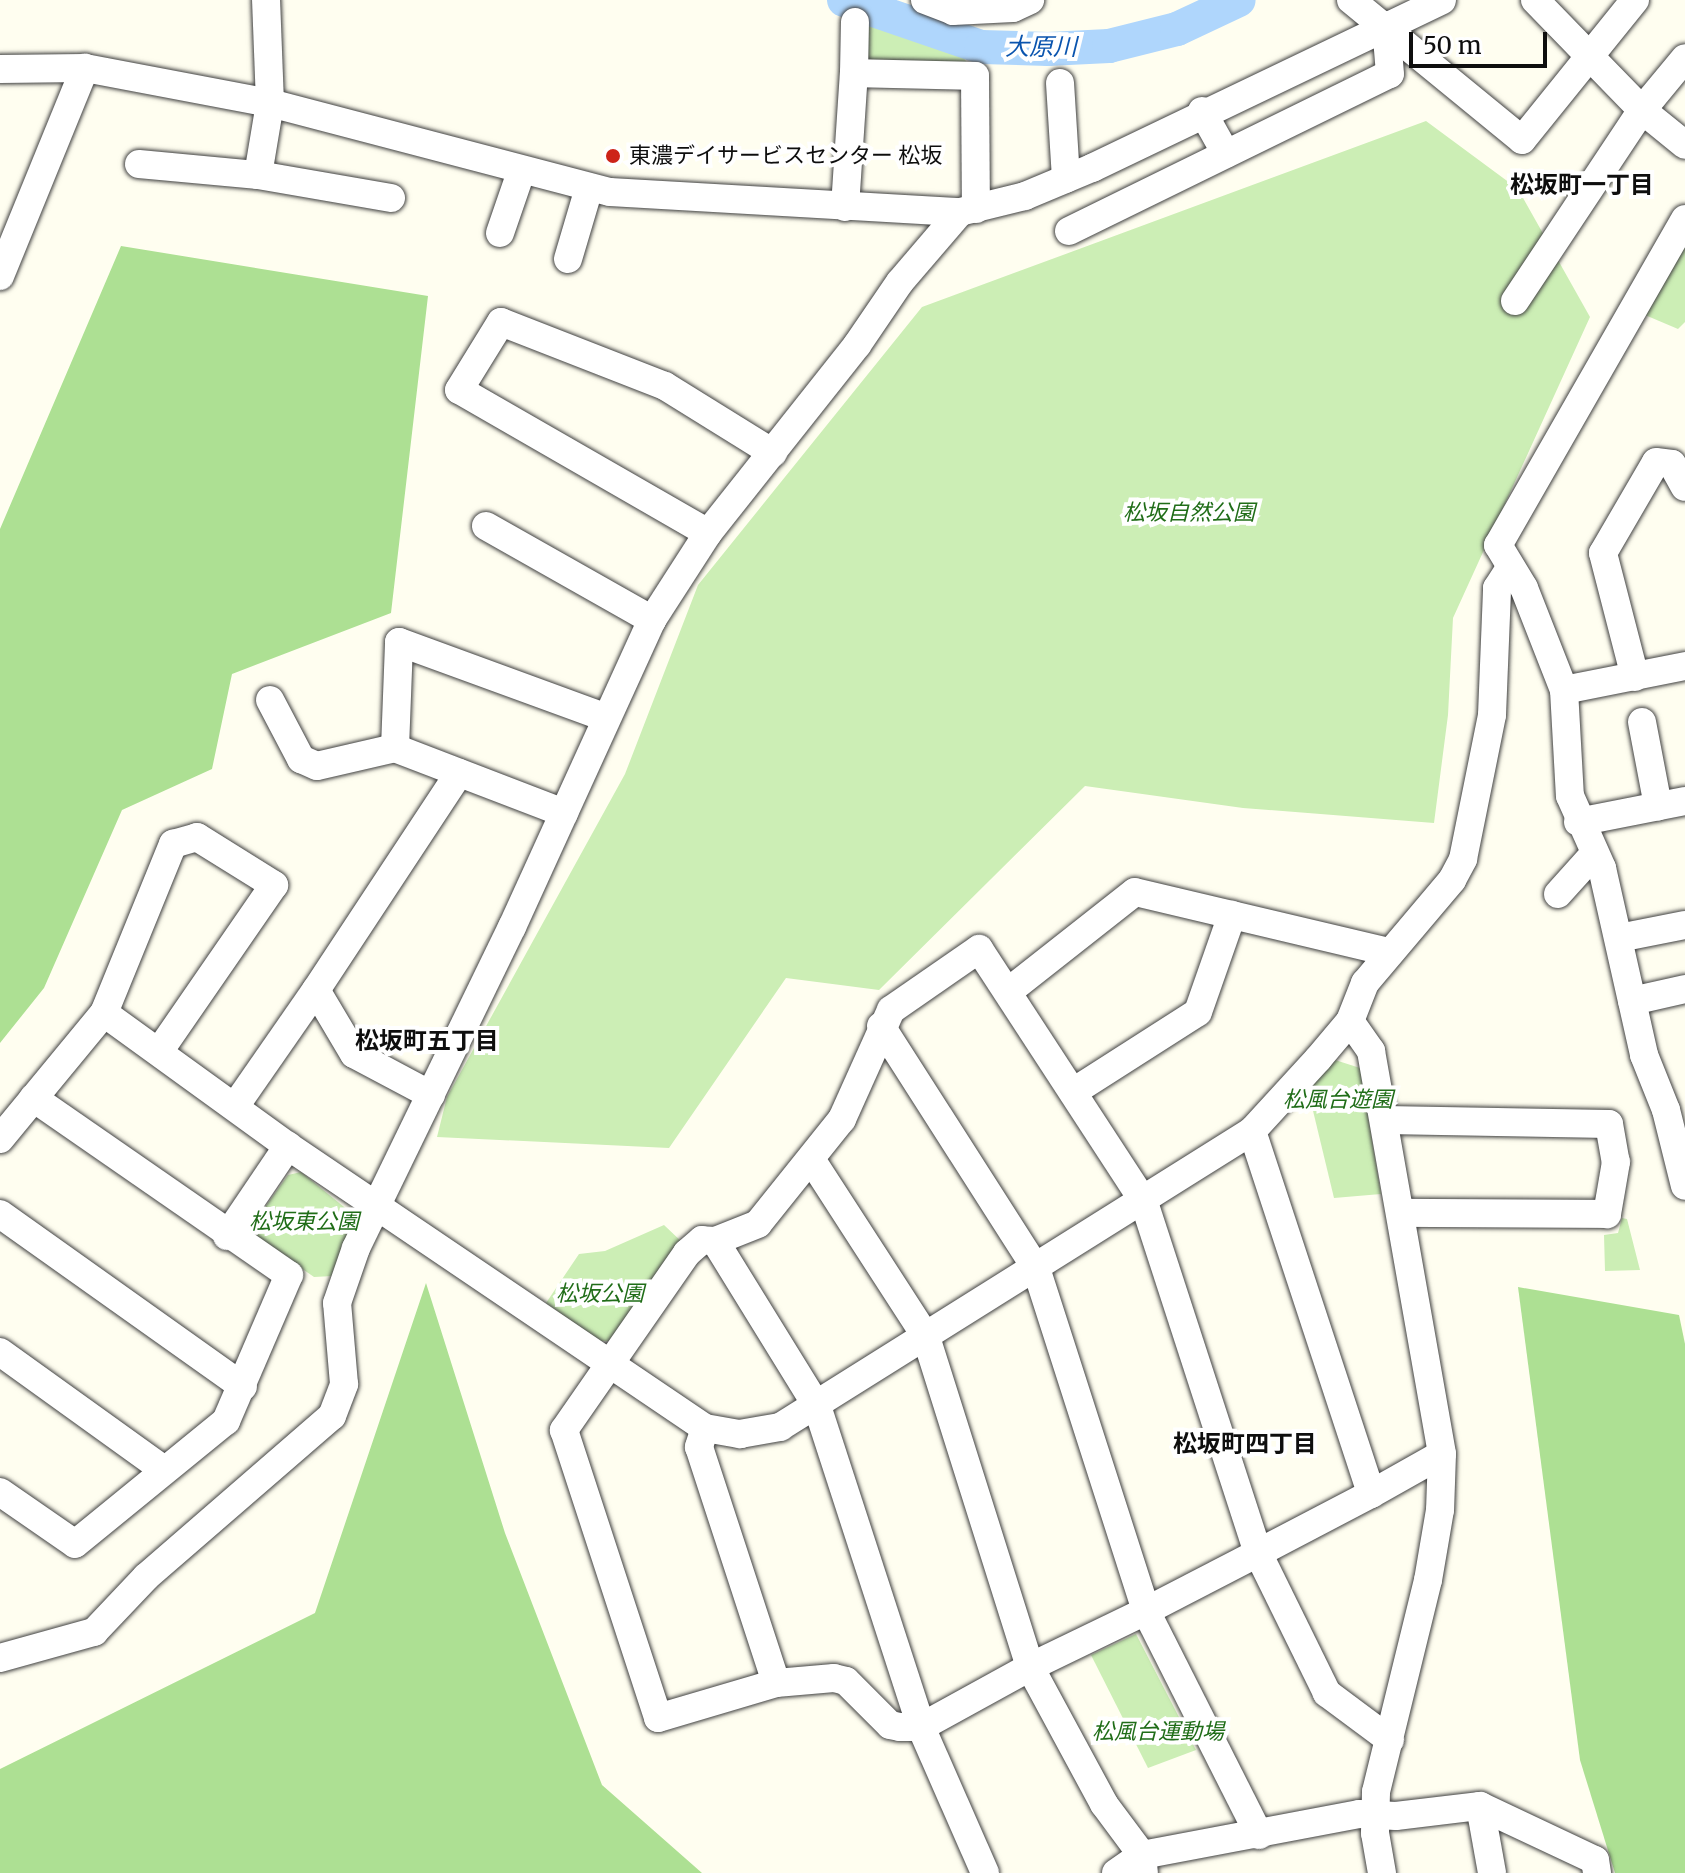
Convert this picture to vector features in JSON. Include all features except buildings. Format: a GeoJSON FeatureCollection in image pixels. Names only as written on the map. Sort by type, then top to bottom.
{"type":"FeatureCollection","features":[{"type":"Feature","properties":{"kind":"street"},"geometry":{"type":"LineString","coordinates":[[258,175],[270,103],[266,0]]}},
{"type":"Feature","properties":{"kind":"street"},"geometry":{"type":"LineString","coordinates":[[925,0],[953,11],[1013,8],[1030,0]]}},
{"type":"Feature","properties":{"kind":"street"},"geometry":{"type":"LineString","coordinates":[[1351,0],[1386,25],[1522,140],[1586,55],[1635,0]]}},
{"type":"Feature","properties":{"kind":"street"},"geometry":{"type":"LineString","coordinates":[[0,69],[85,68],[270,103],[521,172],[589,188],[652,198],[968,211],[1066,179],[1202,111],[1442,0]]}},
{"type":"Feature","properties":{"kind":"street"},"geometry":{"type":"LineString","coordinates":[[1535,0],[1642,110],[1685,145]]}},
{"type":"Feature","properties":{"kind":"street"},"geometry":{"type":"LineString","coordinates":[[845,207],[855,22]]}},
{"type":"Feature","properties":{"kind":"street"},"geometry":{"type":"LineString","coordinates":[[1069,231],[1390,74],[1386,25]]}},
{"type":"Feature","properties":{"kind":"street"},"geometry":{"type":"LineString","coordinates":[[1515,301],[1642,110],[1685,58]]}},
{"type":"Feature","properties":{"kind":"street"},"geometry":{"type":"LineString","coordinates":[[0,276],[85,68]]}},
{"type":"Feature","properties":{"kind":"street"},"geometry":{"type":"LineString","coordinates":[[0,1658],[94,1632],[146,1577],[332,1416],[344,1384],[337,1303],[356,1248],[379,1208],[652,620],[708,533],[773,453],[900,282],[968,211],[975,76],[854,73]]}},
{"type":"Feature","properties":{"kind":"street"},"geometry":{"type":"LineString","coordinates":[[1060,83],[1066,179]]}},
{"type":"Feature","properties":{"kind":"street"},"geometry":{"type":"LineString","coordinates":[[1202,111],[1226,154]]}},
{"type":"Feature","properties":{"kind":"street"},"geometry":{"type":"LineString","coordinates":[[139,164],[258,175],[391,198]]}},
{"type":"Feature","properties":{"kind":"street"},"geometry":{"type":"LineString","coordinates":[[500,233],[521,172]]}},
{"type":"Feature","properties":{"kind":"street"},"geometry":{"type":"LineString","coordinates":[[568,259],[589,188]]}},
{"type":"Feature","properties":{"kind":"street"},"geometry":{"type":"LineString","coordinates":[[1685,219],[1501,537],[1499,551],[1524,588],[1564,690],[1570,796],[1578,822],[1594,854],[1619,938],[1644,1055],[1676,1108],[1685,1186]]}},
{"type":"Feature","properties":{"kind":"street"},"geometry":{"type":"LineString","coordinates":[[708,533],[459,390],[501,322],[665,386],[773,453]]}},
{"type":"Feature","properties":{"kind":"street"},"geometry":{"type":"LineString","coordinates":[[1635,677],[1603,553],[1656,462],[1672,464],[1685,487]]}},
{"type":"Feature","properties":{"kind":"street"},"geometry":{"type":"LineString","coordinates":[[486,526],[652,620]]}},
{"type":"Feature","properties":{"kind":"street"},"geometry":{"type":"LineString","coordinates":[[104,1013],[161,1049],[288,1146],[705,1428],[740,1434],[780,1427],[1144,1202],[1252,1131],[1350,1021],[1365,983],[1388,952],[1433,905],[1463,859],[1492,715],[1497,588],[1510,568]]}},
{"type":"Feature","properties":{"kind":"street"},"geometry":{"type":"LineString","coordinates":[[395,748],[399,642],[607,718]]}},
{"type":"Feature","properties":{"kind":"street"},"geometry":{"type":"LineString","coordinates":[[1564,690],[1685,666]]}},
{"type":"Feature","properties":{"kind":"street"},"geometry":{"type":"LineString","coordinates":[[270,700],[301,759],[317,766],[395,748],[564,813]]}},
{"type":"Feature","properties":{"kind":"street"},"geometry":{"type":"LineString","coordinates":[[1578,822],[1672,803],[1642,722]]}},
{"type":"Feature","properties":{"kind":"street"},"geometry":{"type":"LineString","coordinates":[[236,1105],[459,773]]}},
{"type":"Feature","properties":{"kind":"street"},"geometry":{"type":"LineString","coordinates":[[0,1139],[104,1013],[173,844],[197,837],[274,885],[161,1049]]}},
{"type":"Feature","properties":{"kind":"street"},"geometry":{"type":"LineString","coordinates":[[1558,894],[1594,854]]}},
{"type":"Feature","properties":{"kind":"street"},"geometry":{"type":"LineString","coordinates":[[1009,991],[1135,892],[1388,952]]}},
{"type":"Feature","properties":{"kind":"street"},"geometry":{"type":"LineString","coordinates":[[1073,1092],[1198,1012],[1232,915]]}},
{"type":"Feature","properties":{"kind":"street"},"geometry":{"type":"LineString","coordinates":[[1619,938],[1685,925]]}},
{"type":"Feature","properties":{"kind":"street"},"geometry":{"type":"LineString","coordinates":[[1390,1740],[1327,1693],[1258,1553],[1144,1202],[979,949],[891,1010],[881,1026],[842,1119],[811,1159],[758,1224],[715,1241],[702,1240],[687,1253],[564,1430],[658,1718],[776,1683],[846,1681],[890,1725],[921,1727],[1030,1667],[1146,1611],[1258,1553],[1371,1494],[1442,1454]]}},
{"type":"Feature","properties":{"kind":"street"},"geometry":{"type":"LineString","coordinates":[[1632,1001],[1685,989]]}},
{"type":"Feature","properties":{"kind":"street"},"geometry":{"type":"LineString","coordinates":[[316,990],[354,1054],[431,1095]]}},
{"type":"Feature","properties":{"kind":"street"},"geometry":{"type":"LineString","coordinates":[[1350,1021],[1371,1051],[1442,1454],[1430,1566],[1374,1814],[1382,1873]]}},
{"type":"Feature","properties":{"kind":"street"},"geometry":{"type":"LineString","coordinates":[[881,1026],[1036,1268],[1146,1611],[1259,1835]]}},
{"type":"Feature","properties":{"kind":"street"},"geometry":{"type":"LineString","coordinates":[[0,1492],[75,1544],[163,1469],[226,1421],[289,1275],[227,1236],[33,1098]]}},
{"type":"Feature","properties":{"kind":"street"},"geometry":{"type":"LineString","coordinates":[[1385,1120],[1609,1124],[1616,1162],[1607,1214],[1401,1213]]}},
{"type":"Feature","properties":{"kind":"street"},"geometry":{"type":"LineString","coordinates":[[1252,1131],[1371,1494]]}},
{"type":"Feature","properties":{"kind":"street"},"geometry":{"type":"LineString","coordinates":[[227,1236],[288,1146]]}},
{"type":"Feature","properties":{"kind":"street"},"geometry":{"type":"LineString","coordinates":[[811,1159],[926,1337],[1030,1667],[1104,1804],[1143,1864]]}},
{"type":"Feature","properties":{"kind":"street"},"geometry":{"type":"LineString","coordinates":[[0,1214],[243,1387]]}},
{"type":"Feature","properties":{"kind":"street"},"geometry":{"type":"LineString","coordinates":[[715,1241],[817,1406],[921,1727],[985,1873]]}},
{"type":"Feature","properties":{"kind":"street"},"geometry":{"type":"LineString","coordinates":[[0,1352],[163,1469]]}},
{"type":"Feature","properties":{"kind":"street"},"geometry":{"type":"LineString","coordinates":[[705,1428],[699,1447],[776,1683]]}},
{"type":"Feature","properties":{"kind":"street"},"geometry":{"type":"LineString","coordinates":[[1116,1873],[1259,1835],[1374,1814],[1480,1806],[1595,1860],[1597,1873]]}},
{"type":"Feature","properties":{"kind":"street"},"geometry":{"type":"LineString","coordinates":[[1480,1806],[1492,1873]]}},
{"type":"Feature","properties":{"kind":"green space"},"geometry":{"type":"Polygon","coordinates":[[[861,22],[963,57],[968,64],[865,69],[861,22]]]}},
{"type":"Feature","properties":{"kind":"green space","name":"松坂自然公園"},"geometry":{"type":"Polygon","coordinates":[[[1426,121],[1518,189],[1590,317],[1453,618],[1448,715],[1434,823],[1243,808],[1085,786],[879,990],[786,978],[669,1148],[437,1137],[447,1097],[625,774],[698,585],[922,307],[1426,121]]]}},
{"type":"Feature","properties":{"kind":"green space"},"geometry":{"type":"Polygon","coordinates":[[[1685,243],[1685,322],[1678,329],[1645,315],[1685,243]]]}},
{"type":"Feature","properties":{"kind":"green space"},"geometry":{"type":"Polygon","coordinates":[[[121,246],[428,296],[391,613],[232,674],[212,769],[122,810],[44,988],[0,1043],[0,529],[121,246]]]}},
{"type":"Feature","properties":{"kind":"green space","name":"松風台遊園"},"geometry":{"type":"Polygon","coordinates":[[[1332,1059],[1360,1068],[1381,1194],[1334,1198],[1308,1090],[1332,1059]]]}},
{"type":"Feature","properties":{"kind":"green space","name":"松坂東公園"},"geometry":{"type":"Polygon","coordinates":[[[301,1172],[349,1211],[354,1222],[333,1276],[314,1277],[252,1234],[253,1224],[288,1175],[301,1172]]]}},
{"type":"Feature","properties":{"kind":"green space"},"geometry":{"type":"Polygon","coordinates":[[[1622,1218],[1627,1219],[1640,1270],[1605,1271],[1604,1235],[1618,1233],[1622,1218]]]}},
{"type":"Feature","properties":{"kind":"green space","name":"松坂公園"},"geometry":{"type":"Polygon","coordinates":[[[664,1225],[683,1243],[614,1341],[599,1341],[546,1303],[579,1254],[605,1251],[664,1225]]]}},
{"type":"Feature","properties":{"kind":"green space"},"geometry":{"type":"Polygon","coordinates":[[[426,1283],[505,1533],[602,1785],[702,1873],[0,1873],[0,1769],[315,1613],[426,1283]]]}},
{"type":"Feature","properties":{"kind":"green space"},"geometry":{"type":"Polygon","coordinates":[[[1518,1287],[1679,1315],[1685,1344],[1685,1873],[1615,1873],[1580,1760],[1518,1287]]]}},
{"type":"Feature","properties":{"kind":"green space","name":"松風台運動場"},"geometry":{"type":"Polygon","coordinates":[[[1136,1634],[1196,1750],[1148,1768],[1091,1655],[1136,1634]]]}},
{"type":"Feature","properties":{"kind":"waterway","name":"大原川"},"geometry":{"type":"LineString","coordinates":[[844,0],[981,47],[1048,49],[1109,46],[1177,29],[1239,0]]}},
{"type":"Feature","properties":{"kind":"place","name":"東濃デイサービスセンター 松坂"},"geometry":{"type":"Point","coordinates":[613,156]}},
{"type":"Feature","properties":{"kind":"district","name":"松坂町一丁目"},"geometry":{"type":"Point","coordinates":[1582,185]}},
{"type":"Feature","properties":{"kind":"district","name":"松坂町五丁目"},"geometry":{"type":"Point","coordinates":[427,1041]}},
{"type":"Feature","properties":{"kind":"district","name":"松坂町四丁目"},"geometry":{"type":"Point","coordinates":[1245,1444]}}]}
